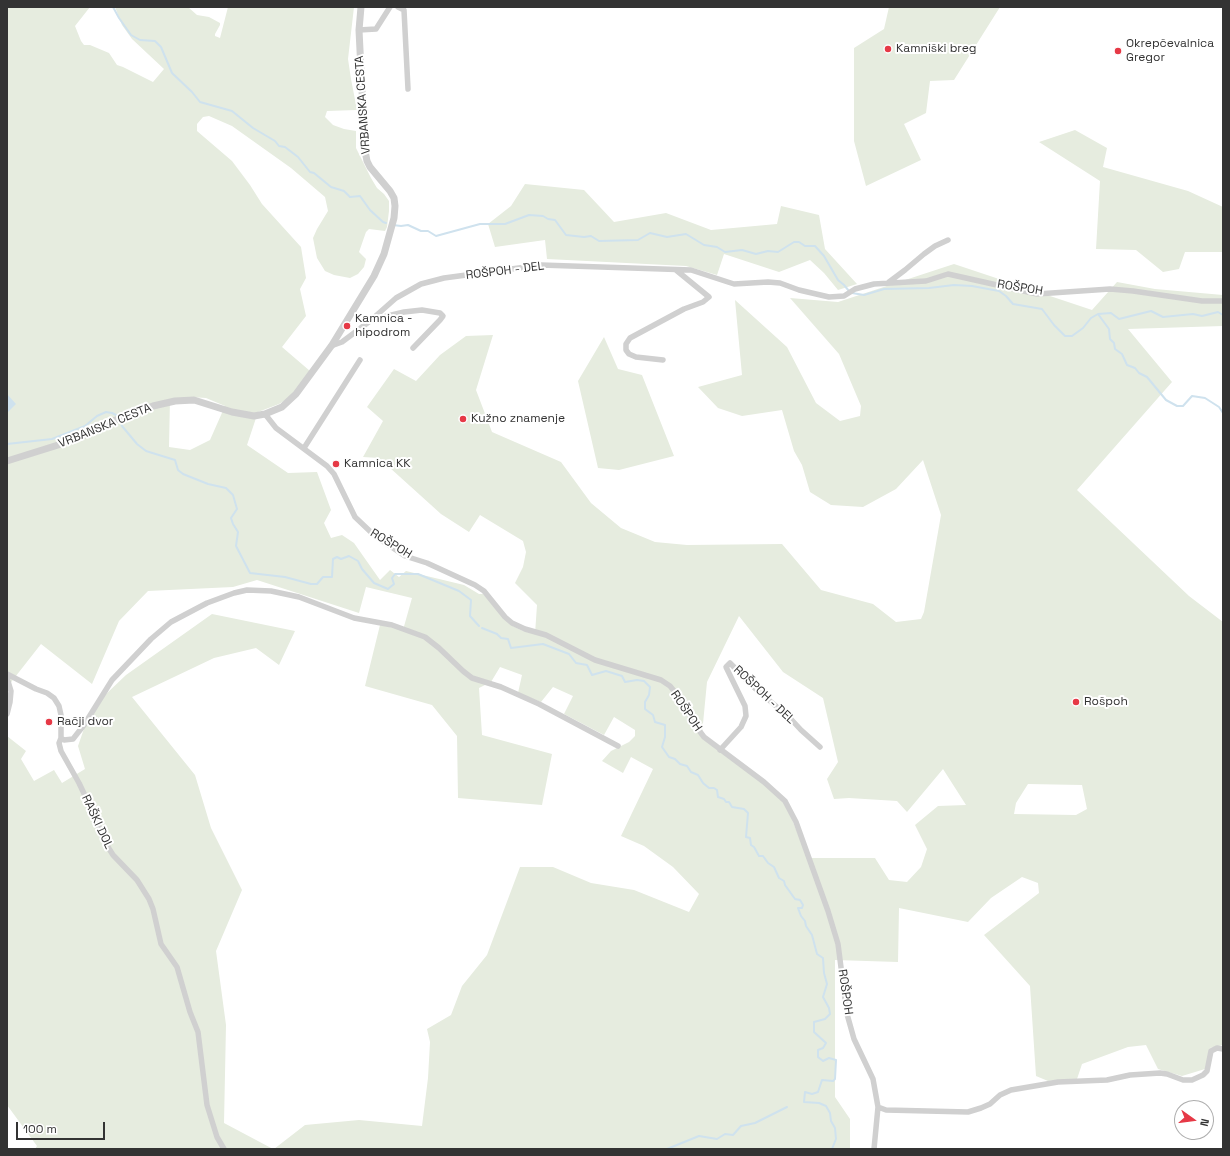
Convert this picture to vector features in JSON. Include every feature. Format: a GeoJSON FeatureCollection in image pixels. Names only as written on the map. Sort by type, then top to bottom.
{"type":"FeatureCollection","features":[{"type":"Feature","properties":{"kind":"street","name":"VRBANSKA CESTA"},"geometry":{"type":"LineString","coordinates":[[7,461],[74,440],[113,420],[153,406],[175,401],[194,400],[232,412],[254,416],[265,414],[282,407],[296,394],[330,347],[374,276],[384,254],[394,218],[394,198],[370,167],[365,151],[359,30],[361,7]]}},
{"type":"Feature","properties":{"kind":"street"},"geometry":{"type":"LineString","coordinates":[[359,30],[376,29],[390,7]]}},
{"type":"Feature","properties":{"kind":"street"},"geometry":{"type":"LineString","coordinates":[[398,7],[404,10],[408,89]]}},
{"type":"Feature","properties":{"kind":"street"},"geometry":{"type":"LineString","coordinates":[[888,283],[929,250],[948,240]]}},
{"type":"Feature","properties":{"kind":"street","name":"ROŠPOH - DEL"},"geometry":{"type":"LineString","coordinates":[[330,347],[342,342],[370,321],[396,298],[421,284],[444,278],[541,265],[692,270],[734,284],[768,282],[780,283],[829,298],[844,296]]}},
{"type":"Feature","properties":{"kind":"street"},"geometry":{"type":"LineString","coordinates":[[663,360],[636,357],[629,354],[626,350],[626,344],[630,338],[684,309],[703,302],[709,297],[676,270]]}},
{"type":"Feature","properties":{"kind":"street","name":"ROŠPOH"},"geometry":{"type":"LineString","coordinates":[[844,296],[855,289],[874,284],[926,281],[948,274],[1037,294],[1110,290],[1133,291],[1202,301],[1223,301]]}},
{"type":"Feature","properties":{"kind":"street","name":"ROŠPOH - DEL"},"geometry":{"type":"LineString","coordinates":[[370,321],[404,312],[422,310],[440,313],[443,316],[440,320],[413,348]]}},
{"type":"Feature","properties":{"kind":"street"},"geometry":{"type":"LineString","coordinates":[[304,448],[360,360]]}},
{"type":"Feature","properties":{"kind":"street","name":"ROŠPOH"},"geometry":{"type":"LineString","coordinates":[[265,414],[276,428],[320,460],[330,470],[355,517],[375,536],[405,556],[427,563],[475,585],[484,591],[505,617],[512,623],[546,636],[595,660],[661,680],[670,686],[679,696],[695,725],[704,737],[777,792],[785,801],[796,822],[828,911],[836,937],[844,982],[847,1014],[854,1039],[873,1079],[878,1108],[874,1149]]}},
{"type":"Feature","properties":{"kind":"street"},"geometry":{"type":"LineString","coordinates":[[61,738],[64,740],[73,739],[84,726],[112,680],[151,639],[171,622],[207,603],[247,590],[271,591],[299,597],[354,618],[392,625],[425,637],[472,678],[501,687],[539,704],[618,746]]}},
{"type":"Feature","properties":{"kind":"street","name":"ROŠPOH - DEL"},"geometry":{"type":"LineString","coordinates":[[720,750],[741,727],[746,716],[744,706],[726,667],[730,663],[751,685],[789,717],[820,747]]}},
{"type":"Feature","properties":{"kind":"street","name":"RAŠKI DOL"},"geometry":{"type":"LineString","coordinates":[[7,674],[47,693],[54,698],[59,706],[61,715],[61,738],[59,743],[61,751],[79,783],[97,821],[103,839],[113,855],[137,880],[149,899],[153,909],[161,944],[177,967],[190,1012],[198,1032],[207,1105],[217,1137],[224,1149]]}},
{"type":"Feature","properties":{"kind":"street"},"geometry":{"type":"LineString","coordinates":[[7,678],[11,691],[7,714]]}},
{"type":"Feature","properties":{"kind":"street"},"geometry":{"type":"LineString","coordinates":[[878,1108],[886,1110],[968,1112],[990,1104],[1000,1095],[1011,1090],[1058,1082],[1107,1080],[1130,1076],[1160,1074],[1167,1074],[1183,1080],[1192,1080],[1203,1075],[1207,1071],[1211,1051],[1217,1048],[1223,1048]]}},
{"type":"Feature","properties":{"kind":"shaded area"},"geometry":{"type":"Polygon","coordinates":[[[7,7],[90,7],[75,26],[84,45],[90,45],[109,53],[117,65],[153,82],[164,69],[132,39],[122,25],[115,7],[188,7],[197,15],[209,17],[220,23],[215,36],[220,38],[228,7],[354,7],[348,59],[357,110],[327,111],[325,117],[333,125],[356,131],[356,148],[377,188],[389,201],[387,227],[385,231],[369,229],[366,232],[359,252],[366,259],[364,267],[358,274],[350,278],[334,275],[325,271],[317,258],[313,238],[328,211],[325,197],[291,168],[232,126],[209,116],[203,117],[197,124],[197,131],[232,161],[262,204],[301,247],[306,278],[300,289],[306,316],[282,347],[310,371],[297,393],[279,404],[258,412],[247,445],[288,473],[317,472],[331,510],[324,523],[331,538],[342,535],[354,543],[380,580],[390,570],[399,577],[406,571],[464,585],[479,594],[483,594],[513,626],[523,631],[535,634],[537,605],[515,583],[523,567],[526,552],[523,541],[480,515],[469,532],[441,514],[379,458],[363,457],[383,421],[367,407],[394,369],[416,381],[440,355],[466,336],[493,335],[476,390],[492,432],[561,462],[591,503],[621,528],[655,542],[687,545],[782,544],[821,590],[873,604],[896,622],[921,619],[924,612],[941,515],[923,460],[896,489],[863,507],[831,505],[810,492],[802,465],[794,451],[782,410],[742,416],[718,408],[698,387],[742,375],[735,300],[787,347],[816,403],[840,421],[860,416],[861,406],[839,354],[790,298],[838,302],[954,264],[1092,310],[1117,282],[1155,289],[1223,295],[1223,326],[1128,329],[1172,382],[1077,490],[1189,596],[1223,622],[1223,1045],[1210,1048],[1205,1069],[1182,1076],[1158,1069],[1146,1045],[1128,1047],[1082,1064],[1077,1079],[1048,1081],[1036,1076],[1030,986],[984,935],[1039,893],[1038,883],[1022,877],[991,898],[968,922],[899,908],[898,962],[835,960],[835,1097],[850,1119],[850,1149],[274,1149],[305,1125],[359,1120],[422,1126],[428,1078],[430,1042],[427,1029],[451,1015],[462,986],[487,955],[520,867],[553,867],[591,883],[634,890],[689,912],[699,894],[673,867],[644,846],[621,836],[653,769],[631,757],[623,773],[602,761],[611,751],[629,742],[635,736],[635,730],[614,717],[604,735],[564,714],[573,696],[553,687],[541,702],[518,693],[522,675],[500,667],[491,682],[479,688],[482,735],[552,754],[542,805],[458,798],[457,736],[432,705],[365,686],[380,625],[403,630],[412,598],[366,587],[359,613],[257,580],[233,587],[148,591],[119,621],[92,684],[41,644],[12,681],[7,690],[7,7]],[[191,397],[170,399],[169,447],[190,450],[210,440],[225,406],[206,398],[191,397]],[[739,616],[707,682],[702,734],[783,798],[808,858],[875,858],[889,880],[907,882],[921,867],[927,849],[915,825],[938,806],[966,805],[943,769],[907,812],[897,801],[849,798],[834,799],[827,779],[838,762],[823,698],[783,672],[739,616]],[[1028,784],[1016,803],[1014,814],[1076,815],[1087,809],[1082,785],[1028,784]]]}},
{"type":"Feature","properties":{"kind":"shaded area"},"geometry":{"type":"Polygon","coordinates":[[[889,7],[1000,7],[954,80],[930,81],[926,113],[904,124],[921,160],[866,186],[854,141],[854,48],[884,29],[889,7]]]}},
{"type":"Feature","properties":{"kind":"shaded area"},"geometry":{"type":"Polygon","coordinates":[[[1075,130],[1107,148],[1103,167],[1188,191],[1223,207],[1223,252],[1185,252],[1179,269],[1163,272],[1136,250],[1096,249],[1100,181],[1039,142],[1075,130]]]}},
{"type":"Feature","properties":{"kind":"shaded area"},"geometry":{"type":"Polygon","coordinates":[[[525,184],[584,190],[614,222],[666,213],[711,230],[777,224],[781,206],[819,215],[825,249],[857,284],[838,290],[824,273],[810,260],[779,272],[724,254],[717,275],[686,266],[547,259],[545,240],[495,247],[488,224],[511,206],[525,184]]]}},
{"type":"Feature","properties":{"kind":"shaded area"},"geometry":{"type":"Polygon","coordinates":[[[604,337],[618,369],[642,375],[674,456],[619,470],[598,468],[578,381],[604,337]]]}},
{"type":"Feature","properties":{"kind":"shaded area"},"geometry":{"type":"Polygon","coordinates":[[[212,614],[295,631],[279,665],[256,648],[214,658],[132,697],[195,775],[211,828],[242,890],[216,951],[226,1025],[224,1123],[273,1149],[35,1149],[37,1146],[7,1105],[7,736],[26,751],[21,759],[34,781],[54,770],[62,783],[85,769],[78,746],[86,723],[105,695],[126,675],[212,614]]]}},
{"type":"Feature","properties":{"kind":"water"},"geometry":{"type":"Polygon","coordinates":[[[7,394],[16,404],[7,413],[7,394]]]}},
{"type":"Feature","properties":{"kind":"waterway"},"geometry":{"type":"LineString","coordinates":[[113,7],[131,35],[140,40],[155,41],[161,47],[172,73],[200,102],[232,111],[253,128],[275,141],[279,146],[285,147],[298,157],[310,172],[314,173],[331,187],[344,191],[350,197],[360,196],[370,210],[386,223]]}},
{"type":"Feature","properties":{"kind":"waterway"},"geometry":{"type":"LineString","coordinates":[[393,225],[408,225],[421,231],[428,231],[436,236],[480,224],[505,224],[529,215],[543,216],[548,219],[555,220],[566,235],[584,237],[591,236],[599,241],[638,240],[650,233],[667,237],[686,234],[704,245],[717,247],[725,252],[742,250],[756,254],[768,251],[778,252],[794,242],[799,242],[805,246],[815,246],[824,256],[838,280],[849,291]]}},
{"type":"Feature","properties":{"kind":"waterway"},"geometry":{"type":"LineString","coordinates":[[852,293],[864,295],[884,289],[929,288],[954,285],[972,286],[999,291],[1013,304],[1042,309],[1054,325],[1065,336],[1072,336],[1083,328],[1091,318],[1098,314],[1111,313],[1119,319],[1151,311],[1163,317],[1193,314],[1202,316],[1218,312],[1223,315]]}},
{"type":"Feature","properties":{"kind":"waterway"},"geometry":{"type":"LineString","coordinates":[[1098,314],[1109,329],[1110,339],[1114,343],[1115,349],[1122,354],[1127,365],[1135,368],[1139,373],[1147,377],[1166,400],[1177,406],[1183,406],[1192,396],[1205,398],[1219,407],[1223,413]]}},
{"type":"Feature","properties":{"kind":"waterway"},"geometry":{"type":"LineString","coordinates":[[7,444],[52,439],[85,426],[97,416],[106,412],[112,413],[118,416],[122,426],[137,444],[146,451],[175,460],[178,470],[183,474],[208,484],[226,488],[233,495],[237,509],[231,518],[238,532],[236,546],[250,573],[285,577],[311,584],[317,584],[323,577],[332,577],[333,559],[337,557],[341,559],[349,556],[358,561],[362,569],[374,583],[388,589],[394,584],[392,578],[395,574],[418,574],[459,591],[471,600],[470,616],[479,626]]}},
{"type":"Feature","properties":{"kind":"waterway"},"geometry":{"type":"LineString","coordinates":[[482,628],[497,634],[501,638],[508,639],[511,648],[543,644],[569,654],[576,663],[587,665],[592,675],[606,671],[622,676],[625,682],[637,680],[644,681],[650,687],[649,695],[645,702],[645,709],[653,715],[655,722],[665,725],[665,737],[662,747],[669,757],[675,759],[680,764],[687,766],[691,772],[698,775],[703,783],[709,788],[714,788],[717,790],[718,797],[724,799],[726,802],[729,802],[732,807],[744,809],[748,813],[746,837],[750,838],[751,845],[754,847],[759,856],[763,856],[768,863],[774,867],[779,878],[784,881],[785,885],[795,899],[800,900],[803,905],[802,908],[798,908],[801,916],[812,935],[817,954],[823,958],[824,973],[827,984],[823,997],[829,1008],[830,1014],[825,1019],[814,1022],[814,1032],[826,1043],[823,1048],[818,1050],[818,1057],[823,1061],[829,1058],[836,1060],[835,1079],[833,1081],[822,1080],[818,1092],[812,1094],[805,1092],[804,1102],[819,1103],[826,1106],[835,1128],[836,1139],[832,1149]]}},
{"type":"Feature","properties":{"kind":"waterway"},"geometry":{"type":"LineString","coordinates":[[667,1149],[699,1136],[717,1139],[725,1134],[733,1135],[741,1126],[755,1123],[787,1107]]}},
{"type":"Feature","properties":{"kind":"place","name":"Kamniški breg"},"geometry":{"type":"Point","coordinates":[888,49]}},
{"type":"Feature","properties":{"kind":"place","name":"Okrepčevalnica Gregor"},"geometry":{"type":"Point","coordinates":[1118,51]}},
{"type":"Feature","properties":{"kind":"place","name":"Kamnica - hipodrom"},"geometry":{"type":"Point","coordinates":[347,326]}},
{"type":"Feature","properties":{"kind":"place","name":"Kužno znamenje"},"geometry":{"type":"Point","coordinates":[463,419]}},
{"type":"Feature","properties":{"kind":"place","name":"Kamnica KK"},"geometry":{"type":"Point","coordinates":[336,464]}},
{"type":"Feature","properties":{"kind":"place","name":"Rošpoh"},"geometry":{"type":"Point","coordinates":[1076,702]}},
{"type":"Feature","properties":{"kind":"place","name":"Račji dvor"},"geometry":{"type":"Point","coordinates":[49,722]}}]}
